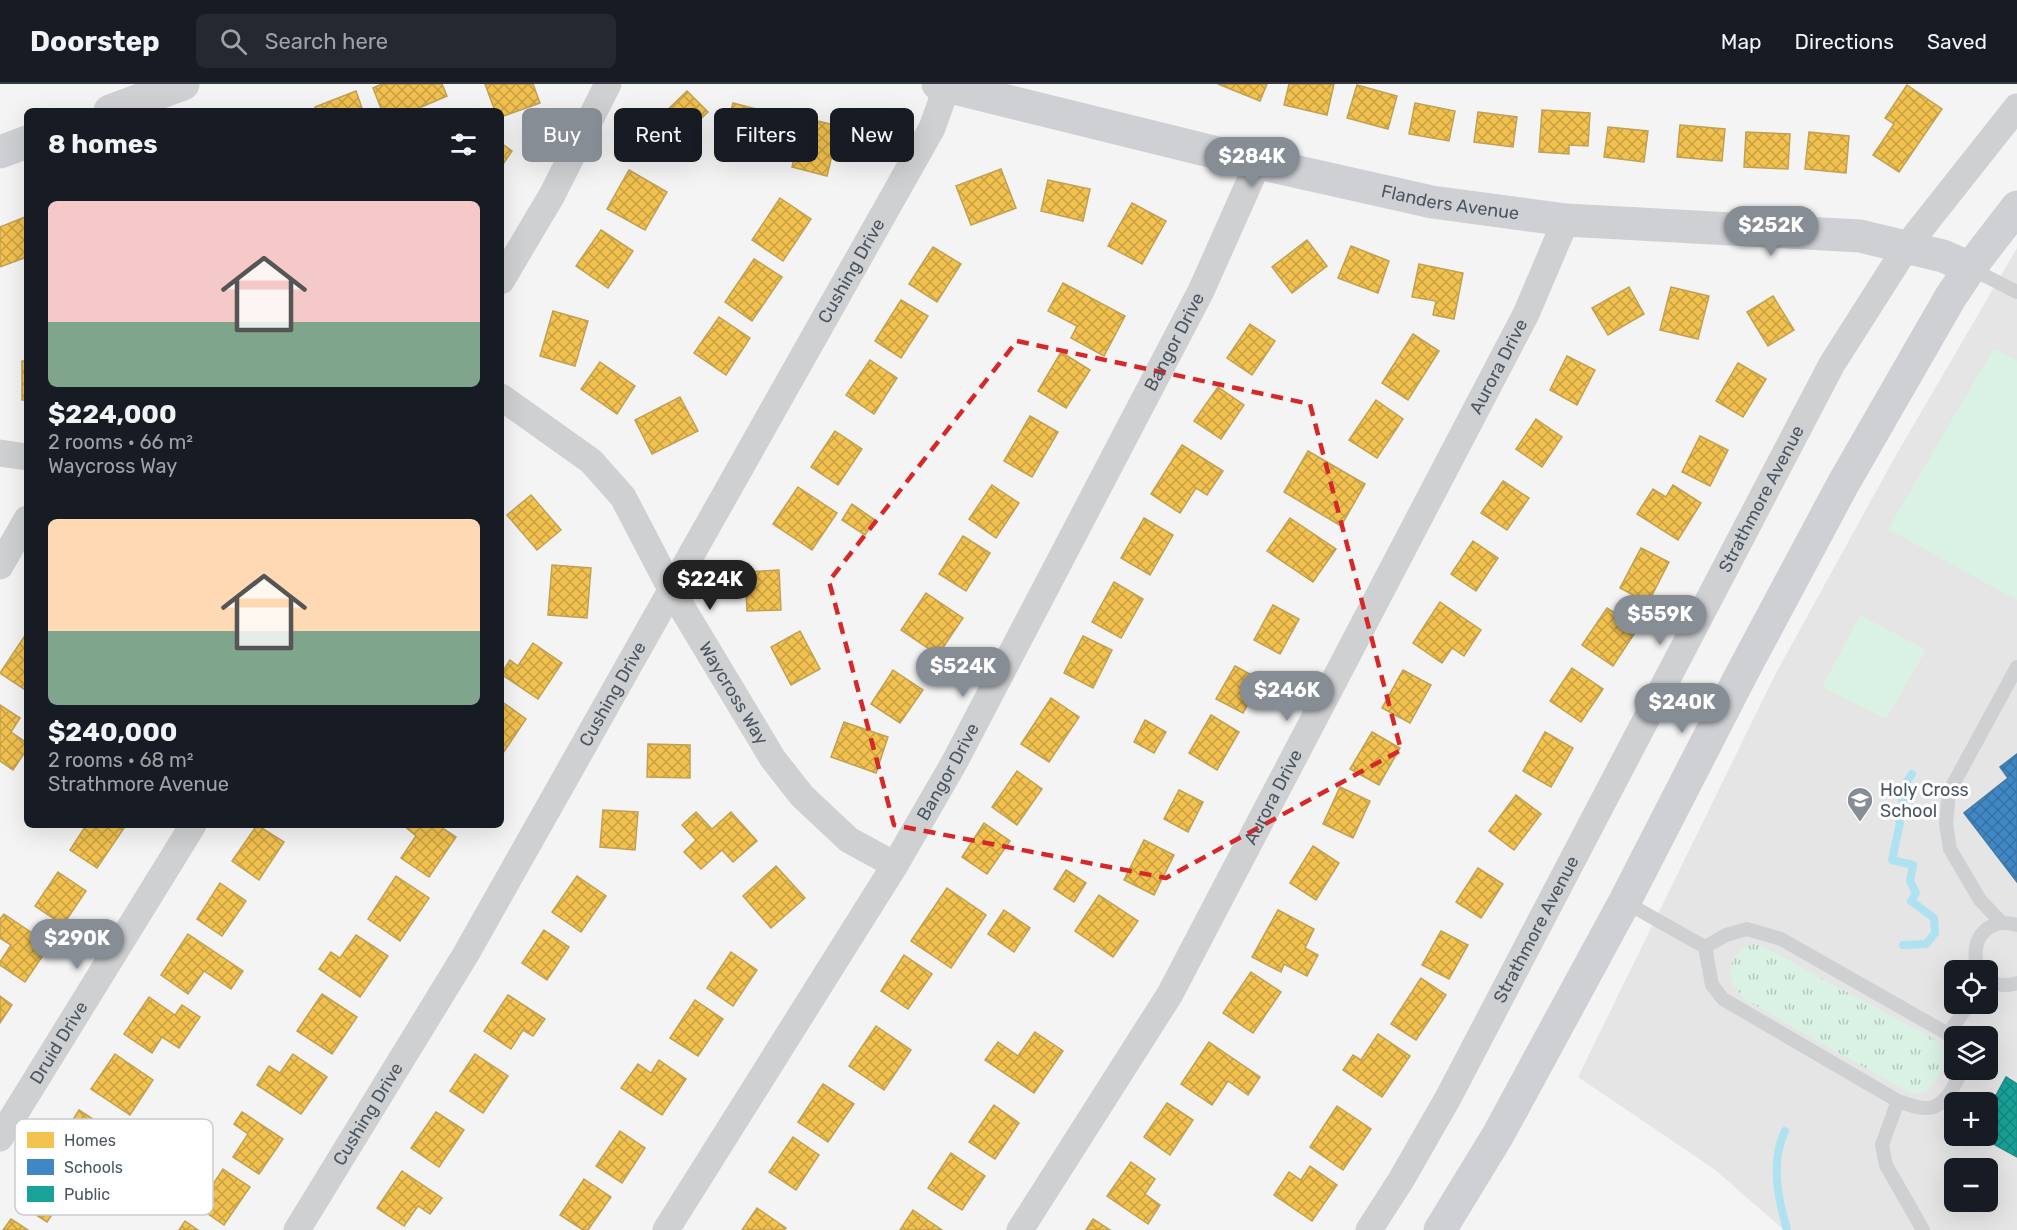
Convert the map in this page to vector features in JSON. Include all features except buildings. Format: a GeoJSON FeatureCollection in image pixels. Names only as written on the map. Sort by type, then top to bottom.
{"type":"FeatureCollection","features":[{"type":"Feature","properties":{"kind":"main road"},"geometry":{"type":"LineString","coordinates":[[118,108],[183,84]]}},
{"type":"Feature","properties":{"kind":"main road","name":"Flanders Avenue"},"geometry":{"type":"LineString","coordinates":[[942,85],[1258,163],[1432,202],[1566,220],[1860,236],[1943,256],[1970,268]]}},
{"type":"Feature","properties":{"kind":"main road"},"geometry":{"type":"LineString","coordinates":[[0,152],[24,143]]}},
{"type":"Feature","properties":{"kind":"main road"},"geometry":{"type":"LineString","coordinates":[[1440,1230],[1498,1136],[1625,902],[1741,675],[1843,484],[1944,309],[1970,268],[2017,207]]}},
{"type":"Feature","properties":{"kind":"street"},"geometry":{"type":"LineString","coordinates":[[504,276],[552,195],[608,84]]}},
{"type":"Feature","properties":{"kind":"street","name":"Cushing Drive"},"geometry":{"type":"LineString","coordinates":[[297,1230],[466,954],[672,591],[932,128],[942,85]]}},
{"type":"Feature","properties":{"kind":"street","name":"Strathmore Avenue"},"geometry":{"type":"LineString","coordinates":[[1369,1230],[1448,1098],[1832,364],[1907,246],[2017,107]]}},
{"type":"Feature","properties":{"kind":"street","name":"Bangor Drive"},"geometry":{"type":"LineString","coordinates":[[666,1230],[895,865],[954,763],[1201,291],[1258,163]]}},
{"type":"Feature","properties":{"kind":"street","name":"Aurora Drive"},"geometry":{"type":"LineString","coordinates":[[1020,1230],[1170,994],[1526,314],[1566,220]]}},
{"type":"Feature","properties":{"kind":"street","name":"Waycross Way"},"geometry":{"type":"LineString","coordinates":[[504,399],[591,461],[623,497],[672,591],[773,759],[801,796],[849,840],[895,865]]}},
{"type":"Feature","properties":{"kind":"street"},"geometry":{"type":"LineString","coordinates":[[0,453],[24,457]]}},
{"type":"Feature","properties":{"kind":"street"},"geometry":{"type":"LineString","coordinates":[[0,566],[24,524]]}},
{"type":"Feature","properties":{"kind":"street","name":"Druid Drive"},"geometry":{"type":"LineString","coordinates":[[0,1138],[191,828]]}},
{"type":"Feature","properties":{"kind":"lane"},"geometry":{"type":"LineString","coordinates":[[1970,268],[2017,292]]}},
{"type":"Feature","properties":{"kind":"lane"},"geometry":{"type":"LineString","coordinates":[[2002,923],[1980,900],[1950,849],[1946,824],[1948,792],[2017,667]]}},
{"type":"Feature","properties":{"kind":"lane"},"geometry":{"type":"LineString","coordinates":[[1625,902],[1705,947]]}},
{"type":"Feature","properties":{"kind":"lane"},"geometry":{"type":"LineString","coordinates":[[1975,960],[1975,946],[1981,935],[1990,927],[2002,923],[2017,925]]}},
{"type":"Feature","properties":{"kind":"lane"},"geometry":{"type":"LineString","coordinates":[[1705,947],[1726,935],[1747,929],[1781,939],[1944,1035]]}},
{"type":"Feature","properties":{"kind":"lane"},"geometry":{"type":"LineString","coordinates":[[1705,947],[1712,985],[1723,999],[1898,1101],[1918,1108],[1934,1108],[1946,1100],[1957,1080]]}},
{"type":"Feature","properties":{"kind":"lane"},"geometry":{"type":"LineString","coordinates":[[1998,985],[2009,986],[2017,983]]}},
{"type":"Feature","properties":{"kind":"lane"},"geometry":{"type":"LineString","coordinates":[[1898,1101],[1882,1145],[1886,1165],[1923,1230]]}},
{"type":"Feature","properties":{"kind":"highlighted area"},"geometry":{"type":"Polygon","coordinates":[[[1017,341],[1310,404],[1401,750],[1166,878],[894,825],[829,581],[1017,341]]]}},
{"type":"Feature","properties":{"kind":"shaded area","name":"Holy Cross School"},"geometry":{"type":"Polygon","coordinates":[[[2017,248],[2017,1230],[1784,1230],[1714,1169],[1578,1077],[1775,675],[1896,455],[2017,248]]]}},
{"type":"Feature","properties":{"kind":"green space"},"geometry":{"type":"Polygon","coordinates":[[[1994,348],[2017,361],[2017,600],[1888,529],[1994,348]]]}},
{"type":"Feature","properties":{"kind":"green space"},"geometry":{"type":"Polygon","coordinates":[[[1860,615],[1926,650],[1886,719],[1822,687],[1860,615]]]}},
{"type":"Feature","properties":{"kind":"green space"},"geometry":{"type":"Polygon","coordinates":[[[1751,944],[1760,945],[1933,1039],[1944,1054],[1940,1074],[1932,1085],[1922,1092],[1908,1092],[1749,1002],[1735,987],[1730,972],[1735,957],[1751,944]]]}},
{"type":"Feature","properties":{"kind":"waterway"},"geometry":{"type":"LineString","coordinates":[[1903,945],[1926,944],[1935,933],[1934,918],[1911,901],[1916,893],[1910,881],[1913,865],[1892,860],[1900,823],[1897,815],[1904,804],[1899,793],[1912,774]]}},
{"type":"Feature","properties":{"kind":"waterway"},"geometry":{"type":"LineString","coordinates":[[1785,1131],[1778,1155],[1777,1180],[1787,1230]]}},
{"type":"Feature","properties":{"kind":"place","name":"Holy Cross School"},"geometry":{"type":"Point","coordinates":[1860,823]}}]}
